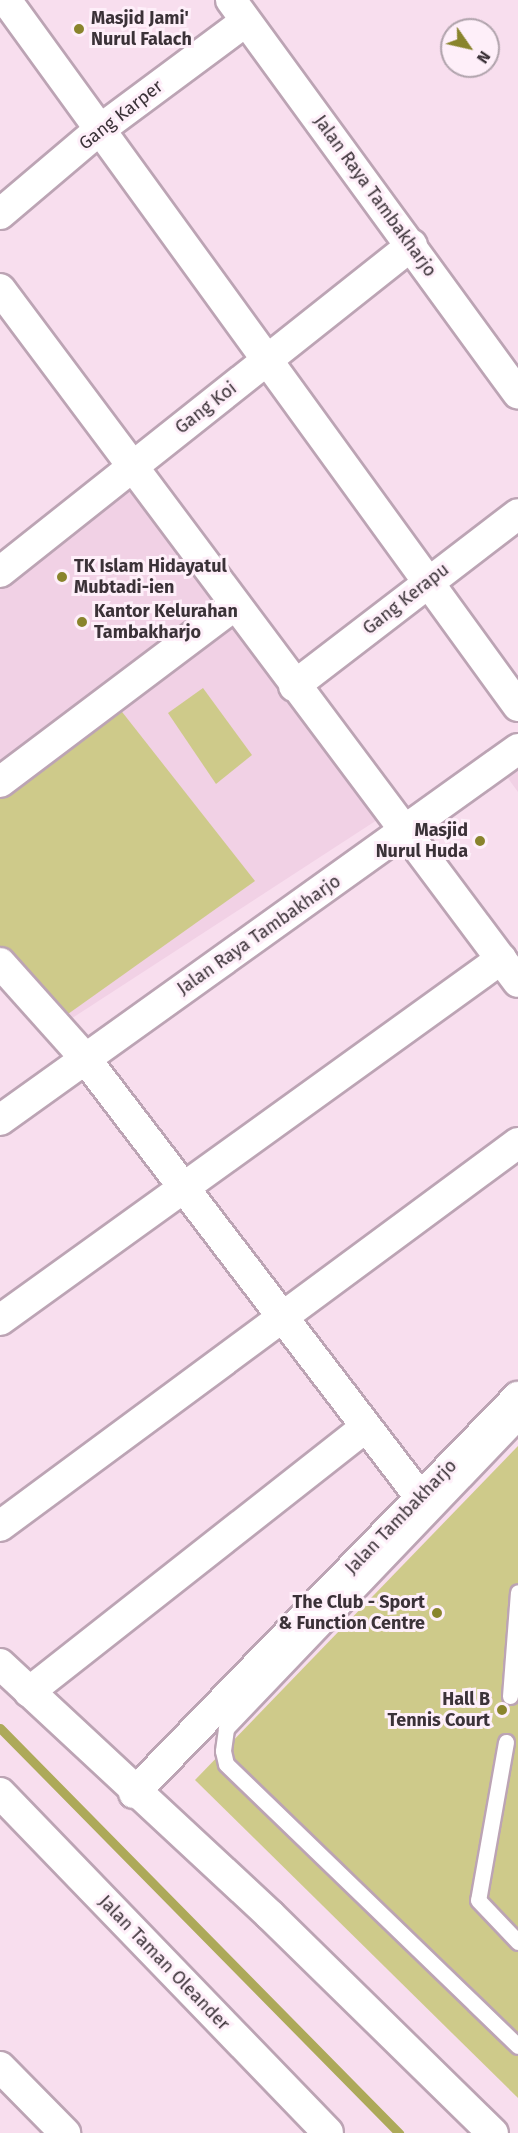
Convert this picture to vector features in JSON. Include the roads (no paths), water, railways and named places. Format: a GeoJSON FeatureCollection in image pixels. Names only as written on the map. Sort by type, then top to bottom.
{"type":"FeatureCollection","features":[{"type":"Feature","properties":{"kind":"street"},"geometry":{"type":"LineString","coordinates":[[6,0],[98,131],[270,358],[426,583],[518,706]]}},
{"type":"Feature","properties":{"kind":"street","name":"Gang Karper"},"geometry":{"type":"LineString","coordinates":[[0,214],[238,10]]}},
{"type":"Feature","properties":{"kind":"street","name":"Jalan Raya Tambakharjo"},"geometry":{"type":"LineString","coordinates":[[238,10],[518,393]]}},
{"type":"Feature","properties":{"kind":"street","name":"Gang Koi"},"geometry":{"type":"LineString","coordinates":[[0,572],[412,245]]}},
{"type":"Feature","properties":{"kind":"street"},"geometry":{"type":"LineString","coordinates":[[0,289],[294,686],[509,970],[181,1184],[0,1320]]}},
{"type":"Feature","properties":{"kind":"street","name":"Gang Kerapu"},"geometry":{"type":"LineString","coordinates":[[294,686],[518,514]]}},
{"type":"Feature","properties":{"kind":"street"},"geometry":{"type":"LineString","coordinates":[[0,782],[235,605]]}},
{"type":"Feature","properties":{"kind":"street","name":"Jalan Raya Tambakharjo"},"geometry":{"type":"LineString","coordinates":[[0,1120],[84,1057],[518,749]]}},
{"type":"Feature","properties":{"kind":"street"},"geometry":{"type":"LineString","coordinates":[[0,963],[84,1057],[420,1497]]}},
{"type":"Feature","properties":{"kind":"street"},"geometry":{"type":"LineString","coordinates":[[0,1526],[518,1143]]}},
{"type":"Feature","properties":{"kind":"street","name":"Jalan Tambakharjo"},"geometry":{"type":"LineString","coordinates":[[134,1794],[518,1397]]}},
{"type":"Feature","properties":{"kind":"street"},"geometry":{"type":"LineString","coordinates":[[28,1692],[366,1427]]}},
{"type":"Feature","properties":{"kind":"street"},"geometry":{"type":"LineString","coordinates":[[0,1664],[134,1794],[270,1915],[493,2133]]}},
{"type":"Feature","properties":{"kind":"street","name":"Jalan Taman Oleander"},"geometry":{"type":"LineString","coordinates":[[1,1795],[328,2133]]}},
{"type":"Feature","properties":{"kind":"street"},"geometry":{"type":"LineString","coordinates":[[0,2067],[65,2133]]}},
{"type":"Feature","properties":{"kind":"lane"},"geometry":{"type":"LineString","coordinates":[[518,1423],[226,1729],[223,1751],[226,1764],[518,2046]]}},
{"type":"Feature","properties":{"kind":"lane"},"geometry":{"type":"LineString","coordinates":[[510,1696],[518,1592]]}},
{"type":"Feature","properties":{"kind":"lane"},"geometry":{"type":"LineString","coordinates":[[506,1742],[478,1900],[518,1942]]}},
{"type":"Feature","properties":{"kind":"waterway"},"geometry":{"type":"LineString","coordinates":[[0,1728],[399,2133]]}},
{"type":"Feature","properties":{"kind":"place","name":"Masjid Jami' Nurul Falach"},"geometry":{"type":"Point","coordinates":[79,29]}},
{"type":"Feature","properties":{"kind":"place","name":"TK Islam Hidayatul Mubtadi-ien"},"geometry":{"type":"Point","coordinates":[62,577]}},
{"type":"Feature","properties":{"kind":"place","name":"Kantor Kelurahan Tambakharjo"},"geometry":{"type":"Point","coordinates":[82,622]}},
{"type":"Feature","properties":{"kind":"place","name":"Masjid Nurul Huda"},"geometry":{"type":"Point","coordinates":[480,841]}},
{"type":"Feature","properties":{"kind":"place","name":"The Club - Sport & Function Centre"},"geometry":{"type":"Point","coordinates":[437,1613]}},
{"type":"Feature","properties":{"kind":"place","name":"Hall B Tennis Court"},"geometry":{"type":"Point","coordinates":[502,1710]}}]}
